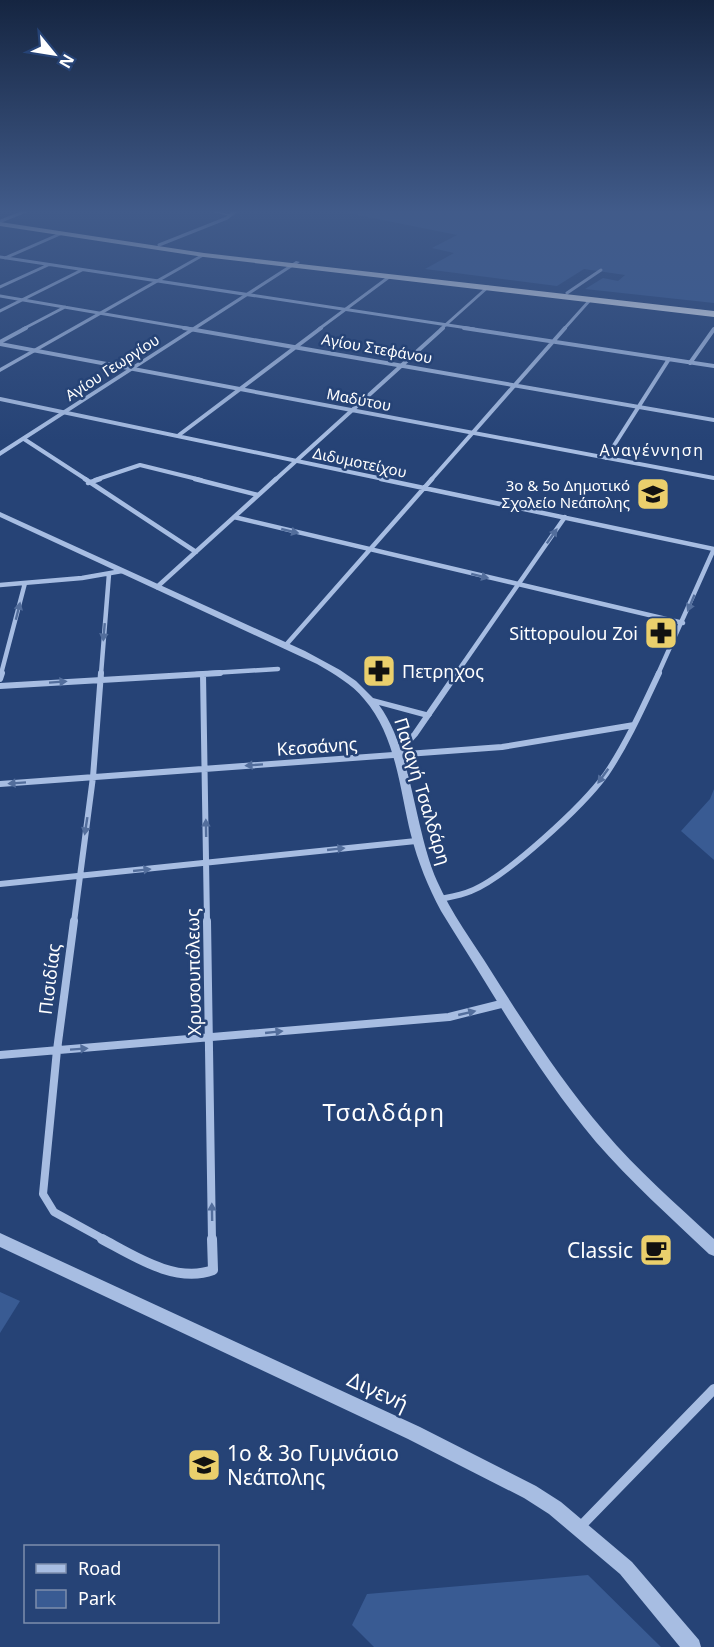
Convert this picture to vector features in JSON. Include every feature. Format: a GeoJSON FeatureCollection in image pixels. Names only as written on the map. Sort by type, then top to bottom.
{"type":"FeatureCollection","features":[{"type":"Feature","properties":{"kind":"highway"},"geometry":{"type":"LineString","coordinates":[[495,288],[714,312]]}},
{"type":"Feature","properties":{"kind":"highway"},"geometry":{"type":"LineString","coordinates":[[519,288],[714,312]]}},
{"type":"Feature","properties":{"kind":"street"},"geometry":{"type":"LineString","coordinates":[[0,311],[47,288]]}},
{"type":"Feature","properties":{"kind":"street"},"geometry":{"type":"LineString","coordinates":[[0,370],[147,288]]}},
{"type":"Feature","properties":{"kind":"street"},"geometry":{"type":"LineString","coordinates":[[206,288],[714,366]]}},
{"type":"Feature","properties":{"kind":"street","name":"Αγίου Γεωργίου"},"geometry":{"type":"LineString","coordinates":[[0,454],[258,288]]}},
{"type":"Feature","properties":{"kind":"street"},"geometry":{"type":"LineString","coordinates":[[179,435],[372,288]]}},
{"type":"Feature","properties":{"kind":"street"},"geometry":{"type":"LineString","coordinates":[[157,587],[487,288]]}},
{"type":"Feature","properties":{"kind":"street"},"geometry":{"type":"LineString","coordinates":[[567,293],[575,288]]}},
{"type":"Feature","properties":{"kind":"street","name":"Αγίου Στεφάνου"},"geometry":{"type":"LineString","coordinates":[[0,296],[714,420]]}},
{"type":"Feature","properties":{"kind":"street"},"geometry":{"type":"LineString","coordinates":[[285,646],[590,300]]}},
{"type":"Feature","properties":{"kind":"street"},"geometry":{"type":"LineString","coordinates":[[0,343],[66,307]]}},
{"type":"Feature","properties":{"kind":"street"},"geometry":{"type":"LineString","coordinates":[[690,363],[703,341],[714,329]]}},
{"type":"Feature","properties":{"kind":"street","name":"Μαδύτου"},"geometry":{"type":"LineString","coordinates":[[0,343],[714,478]]}},
{"type":"Feature","properties":{"kind":"street"},"geometry":{"type":"LineString","coordinates":[[606,458],[669,359]]}},
{"type":"Feature","properties":{"kind":"street","name":"Διδυμοτείχου"},"geometry":{"type":"LineString","coordinates":[[0,399],[714,549]]}},
{"type":"Feature","properties":{"kind":"street"},"geometry":{"type":"LineString","coordinates":[[24,439],[196,552]]}},
{"type":"Feature","properties":{"kind":"street"},"geometry":{"type":"LineString","coordinates":[[88,483],[140,465],[258,495]]}},
{"type":"Feature","properties":{"kind":"street","name":"Παναγή Τσαλδάρη"},"geometry":{"type":"LineString","coordinates":[[0,514],[285,646],[342,676],[370,700],[384,722],[396,755],[416,841],[440,899],[505,1003],[586,1120],[626,1164],[714,1249]]}},
{"type":"Feature","properties":{"kind":"street"},"geometry":{"type":"LineString","coordinates":[[396,755],[427,715],[565,517]]}},
{"type":"Feature","properties":{"kind":"street"},"geometry":{"type":"LineString","coordinates":[[234,518],[683,623]]}},
{"type":"Feature","properties":{"kind":"street"},"geometry":{"type":"LineString","coordinates":[[440,899],[470,892],[491,881],[555,828],[605,775],[634,725],[683,623],[714,549]]}},
{"type":"Feature","properties":{"kind":"street"},"geometry":{"type":"LineString","coordinates":[[0,585],[122,571]]}},
{"type":"Feature","properties":{"kind":"street","name":"Πισιδίας"},"geometry":{"type":"LineString","coordinates":[[109,574],[93,777],[78,876],[57,1050],[44,1185],[48,1205],[54,1212],[152,1266],[200,1275],[213,1270]]}},
{"type":"Feature","properties":{"kind":"street"},"geometry":{"type":"LineString","coordinates":[[0,679],[25,583]]}},
{"type":"Feature","properties":{"kind":"street"},"geometry":{"type":"LineString","coordinates":[[0,686],[278,669]]}},
{"type":"Feature","properties":{"kind":"street","name":"Χρυσουπόλεως"},"geometry":{"type":"LineString","coordinates":[[203,674],[213,1270]]}},
{"type":"Feature","properties":{"kind":"street"},"geometry":{"type":"LineString","coordinates":[[370,700],[427,715]]}},
{"type":"Feature","properties":{"kind":"street","name":"Κεσσάνης"},"geometry":{"type":"LineString","coordinates":[[0,784],[502,747],[634,725]]}},
{"type":"Feature","properties":{"kind":"street"},"geometry":{"type":"LineString","coordinates":[[0,884],[416,841]]}},
{"type":"Feature","properties":{"kind":"street"},"geometry":{"type":"LineString","coordinates":[[0,1055],[449,1017],[505,1003]]}},
{"type":"Feature","properties":{"kind":"street","name":"Διγενή"},"geometry":{"type":"LineString","coordinates":[[0,1240],[414,1434],[530,1492],[580,1527],[626,1568],[692,1647]]}},
{"type":"Feature","properties":{"kind":"street"},"geometry":{"type":"LineString","coordinates":[[580,1527],[714,1389]]}},
{"type":"Feature","properties":{"kind":"green space"},"geometry":{"type":"Polygon","coordinates":[[[714,288],[714,303],[585,289],[714,288]]]}},
{"type":"Feature","properties":{"kind":"green space"},"geometry":{"type":"Polygon","coordinates":[[[714,789],[714,860],[681,831],[710,799],[714,789]]]}},
{"type":"Feature","properties":{"kind":"green space"},"geometry":{"type":"Polygon","coordinates":[[[0,1292],[20,1301],[0,1333],[0,1292]]]}},
{"type":"Feature","properties":{"kind":"green space"},"geometry":{"type":"Polygon","coordinates":[[[588,1575],[661,1647],[374,1647],[352,1625],[367,1594],[588,1575]]]}},
{"type":"Feature","properties":{"kind":"place","name":"3ο & 5ο Δημοτικό Σχολείο Νεάπολης"},"geometry":{"type":"Point","coordinates":[653,494]}},
{"type":"Feature","properties":{"kind":"place","name":"Sittopoulou Zoi"},"geometry":{"type":"Point","coordinates":[661,633]}},
{"type":"Feature","properties":{"kind":"place","name":"Πετρηχος"},"geometry":{"type":"Point","coordinates":[379,671]}},
{"type":"Feature","properties":{"kind":"place","name":"Classic"},"geometry":{"type":"Point","coordinates":[656,1250]}},
{"type":"Feature","properties":{"kind":"place","name":"1ο & 3ο Γυμνάσιο Νεάπολης"},"geometry":{"type":"Point","coordinates":[204,1465]}},
{"type":"Feature","properties":{"kind":"district","name":"Αναγέννηση"},"geometry":{"type":"Point","coordinates":[652,450]}},
{"type":"Feature","properties":{"kind":"district","name":"Τσαλδάρη"},"geometry":{"type":"Point","coordinates":[384,1111]}}]}
